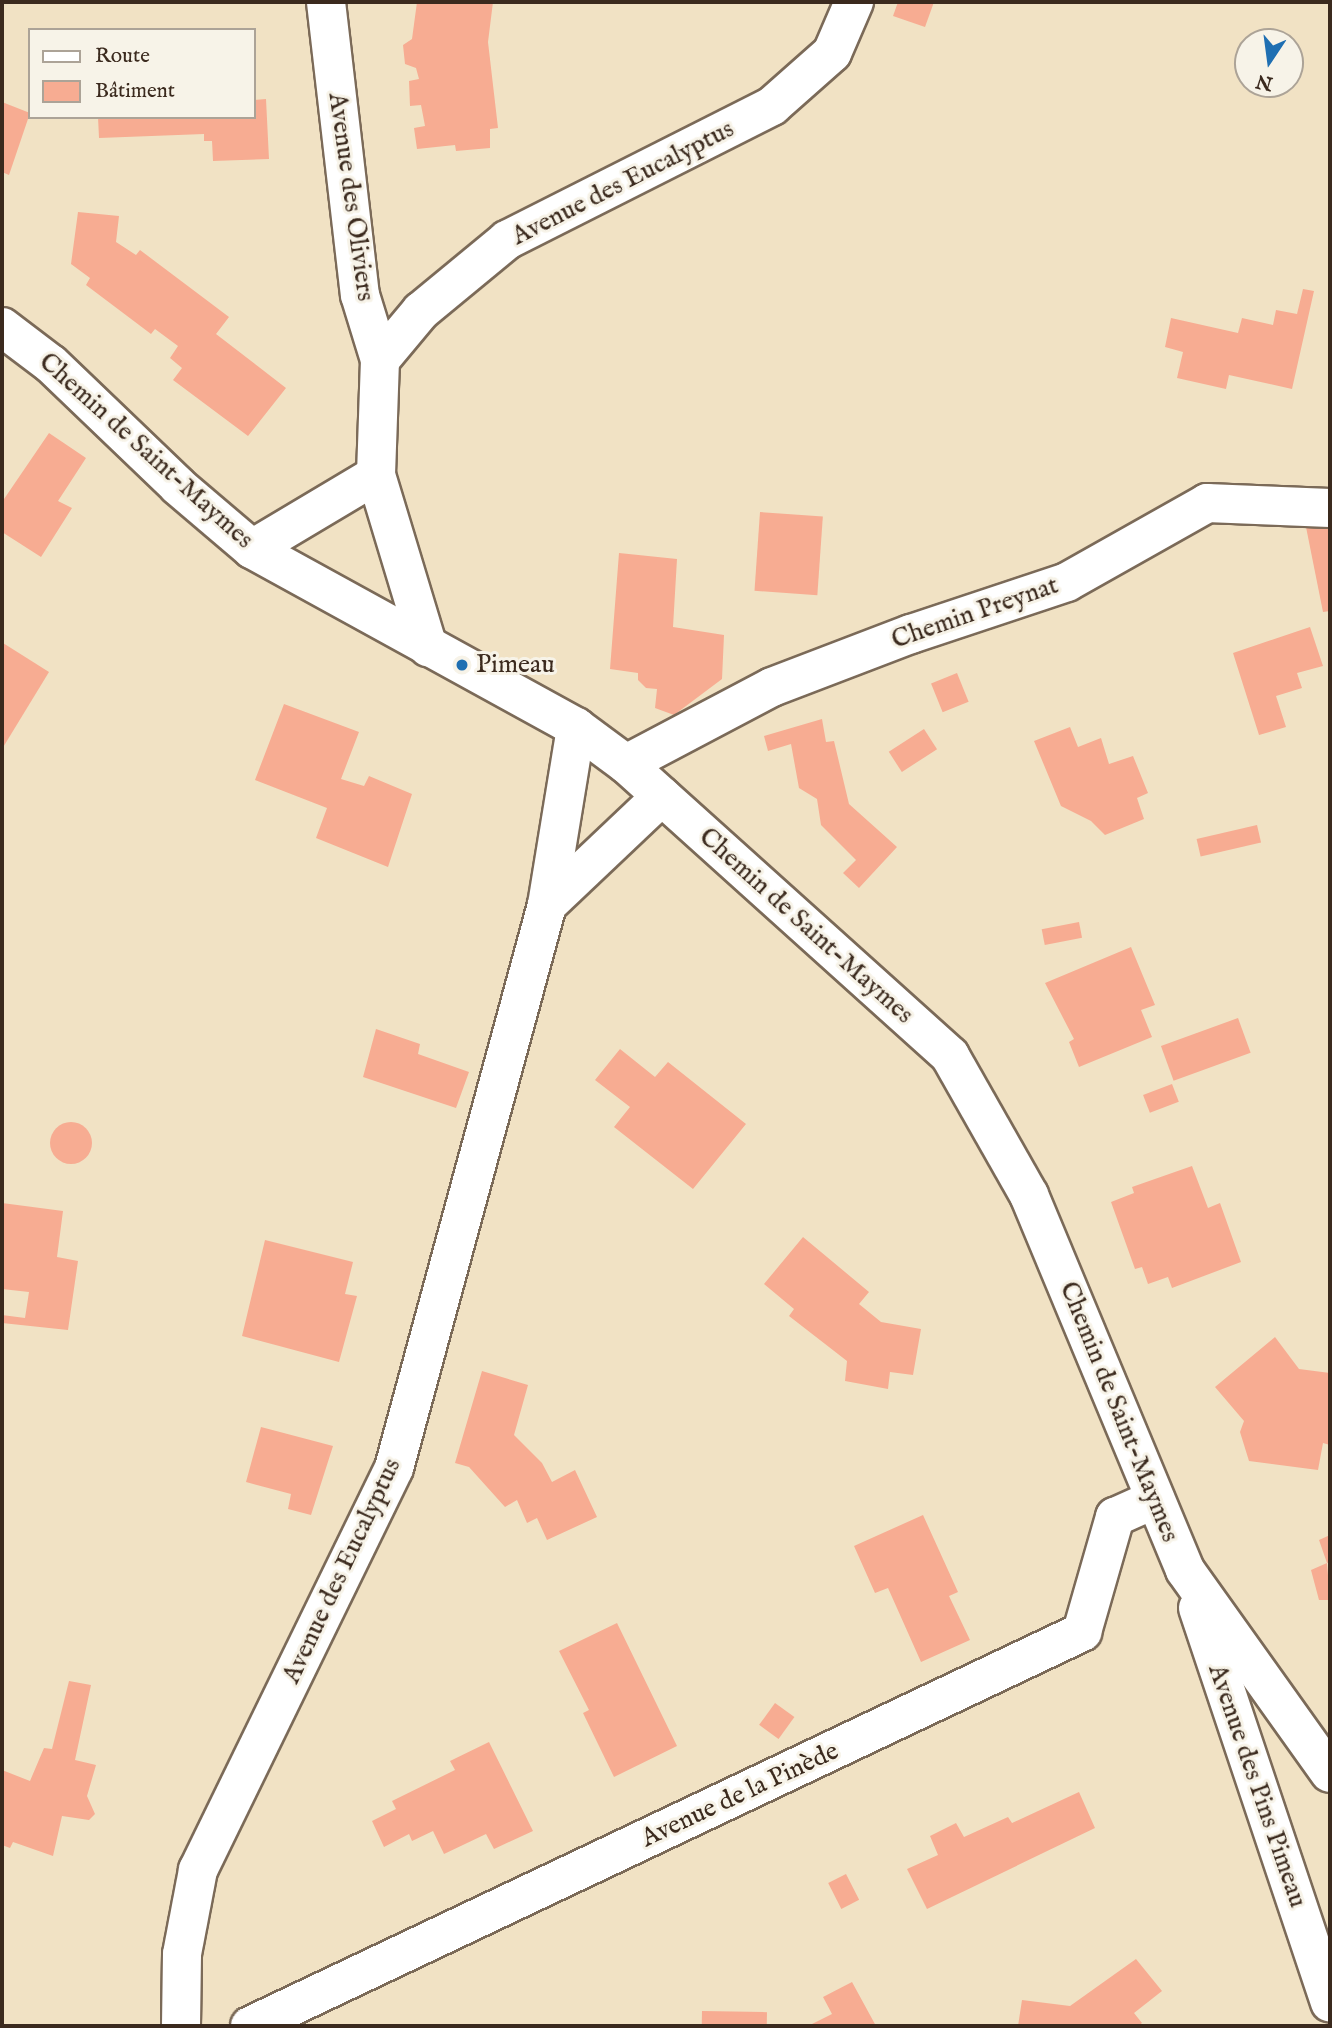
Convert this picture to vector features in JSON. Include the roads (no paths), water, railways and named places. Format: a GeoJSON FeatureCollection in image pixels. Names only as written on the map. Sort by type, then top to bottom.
{"type":"FeatureCollection","features":[{"type":"Feature","properties":{"kind":"street","name":"Avenue des Oliviers"},"geometry":{"type":"LineString","coordinates":[[326,2],[360,295],[380,360],[376,475],[428,647]]}},
{"type":"Feature","properties":{"kind":"street","name":"Avenue des Eucalyptus"},"geometry":{"type":"LineString","coordinates":[[380,360],[421,311],[507,240],[772,106],[832,52],[854,2]]}},
{"type":"Feature","properties":{"kind":"street","name":"Chemin de Saint-Maymes"},"geometry":{"type":"LineString","coordinates":[[2,327],[51,364],[178,486],[252,549],[576,727],[626,764],[950,1056],[1030,1195],[1185,1570],[1330,1773]]}},
{"type":"Feature","properties":{"kind":"street"},"geometry":{"type":"LineString","coordinates":[[252,549],[376,475]]}},
{"type":"Feature","properties":{"kind":"street","name":"Chemin Preynat"},"geometry":{"type":"LineString","coordinates":[[626,764],[772,687],[911,634],[1066,582],[1207,503],[1330,508]]}},
{"type":"Feature","properties":{"kind":"street","name":"Avenue des Eucalyptus"},"geometry":{"type":"LineString","coordinates":[[181,2026],[182,1954],[198,1870],[394,1468],[547,905],[576,727]]}},
{"type":"Feature","properties":{"kind":"street"},"geometry":{"type":"LineString","coordinates":[[547,905],[662,796]]}},
{"type":"Feature","properties":{"kind":"street","name":"Avenue de la Pinède"},"geometry":{"type":"LineString","coordinates":[[250,2026],[1082,1632],[1115,1517],[1155,1499]]}},
{"type":"Feature","properties":{"kind":"street","name":"Avenue des Pins Pimeau"},"geometry":{"type":"LineString","coordinates":[[1185,1570],[1330,2002]]}},
{"type":"Feature","properties":{"kind":"place","name":"Pimeau"},"geometry":{"type":"Point","coordinates":[462,665]}}]}
